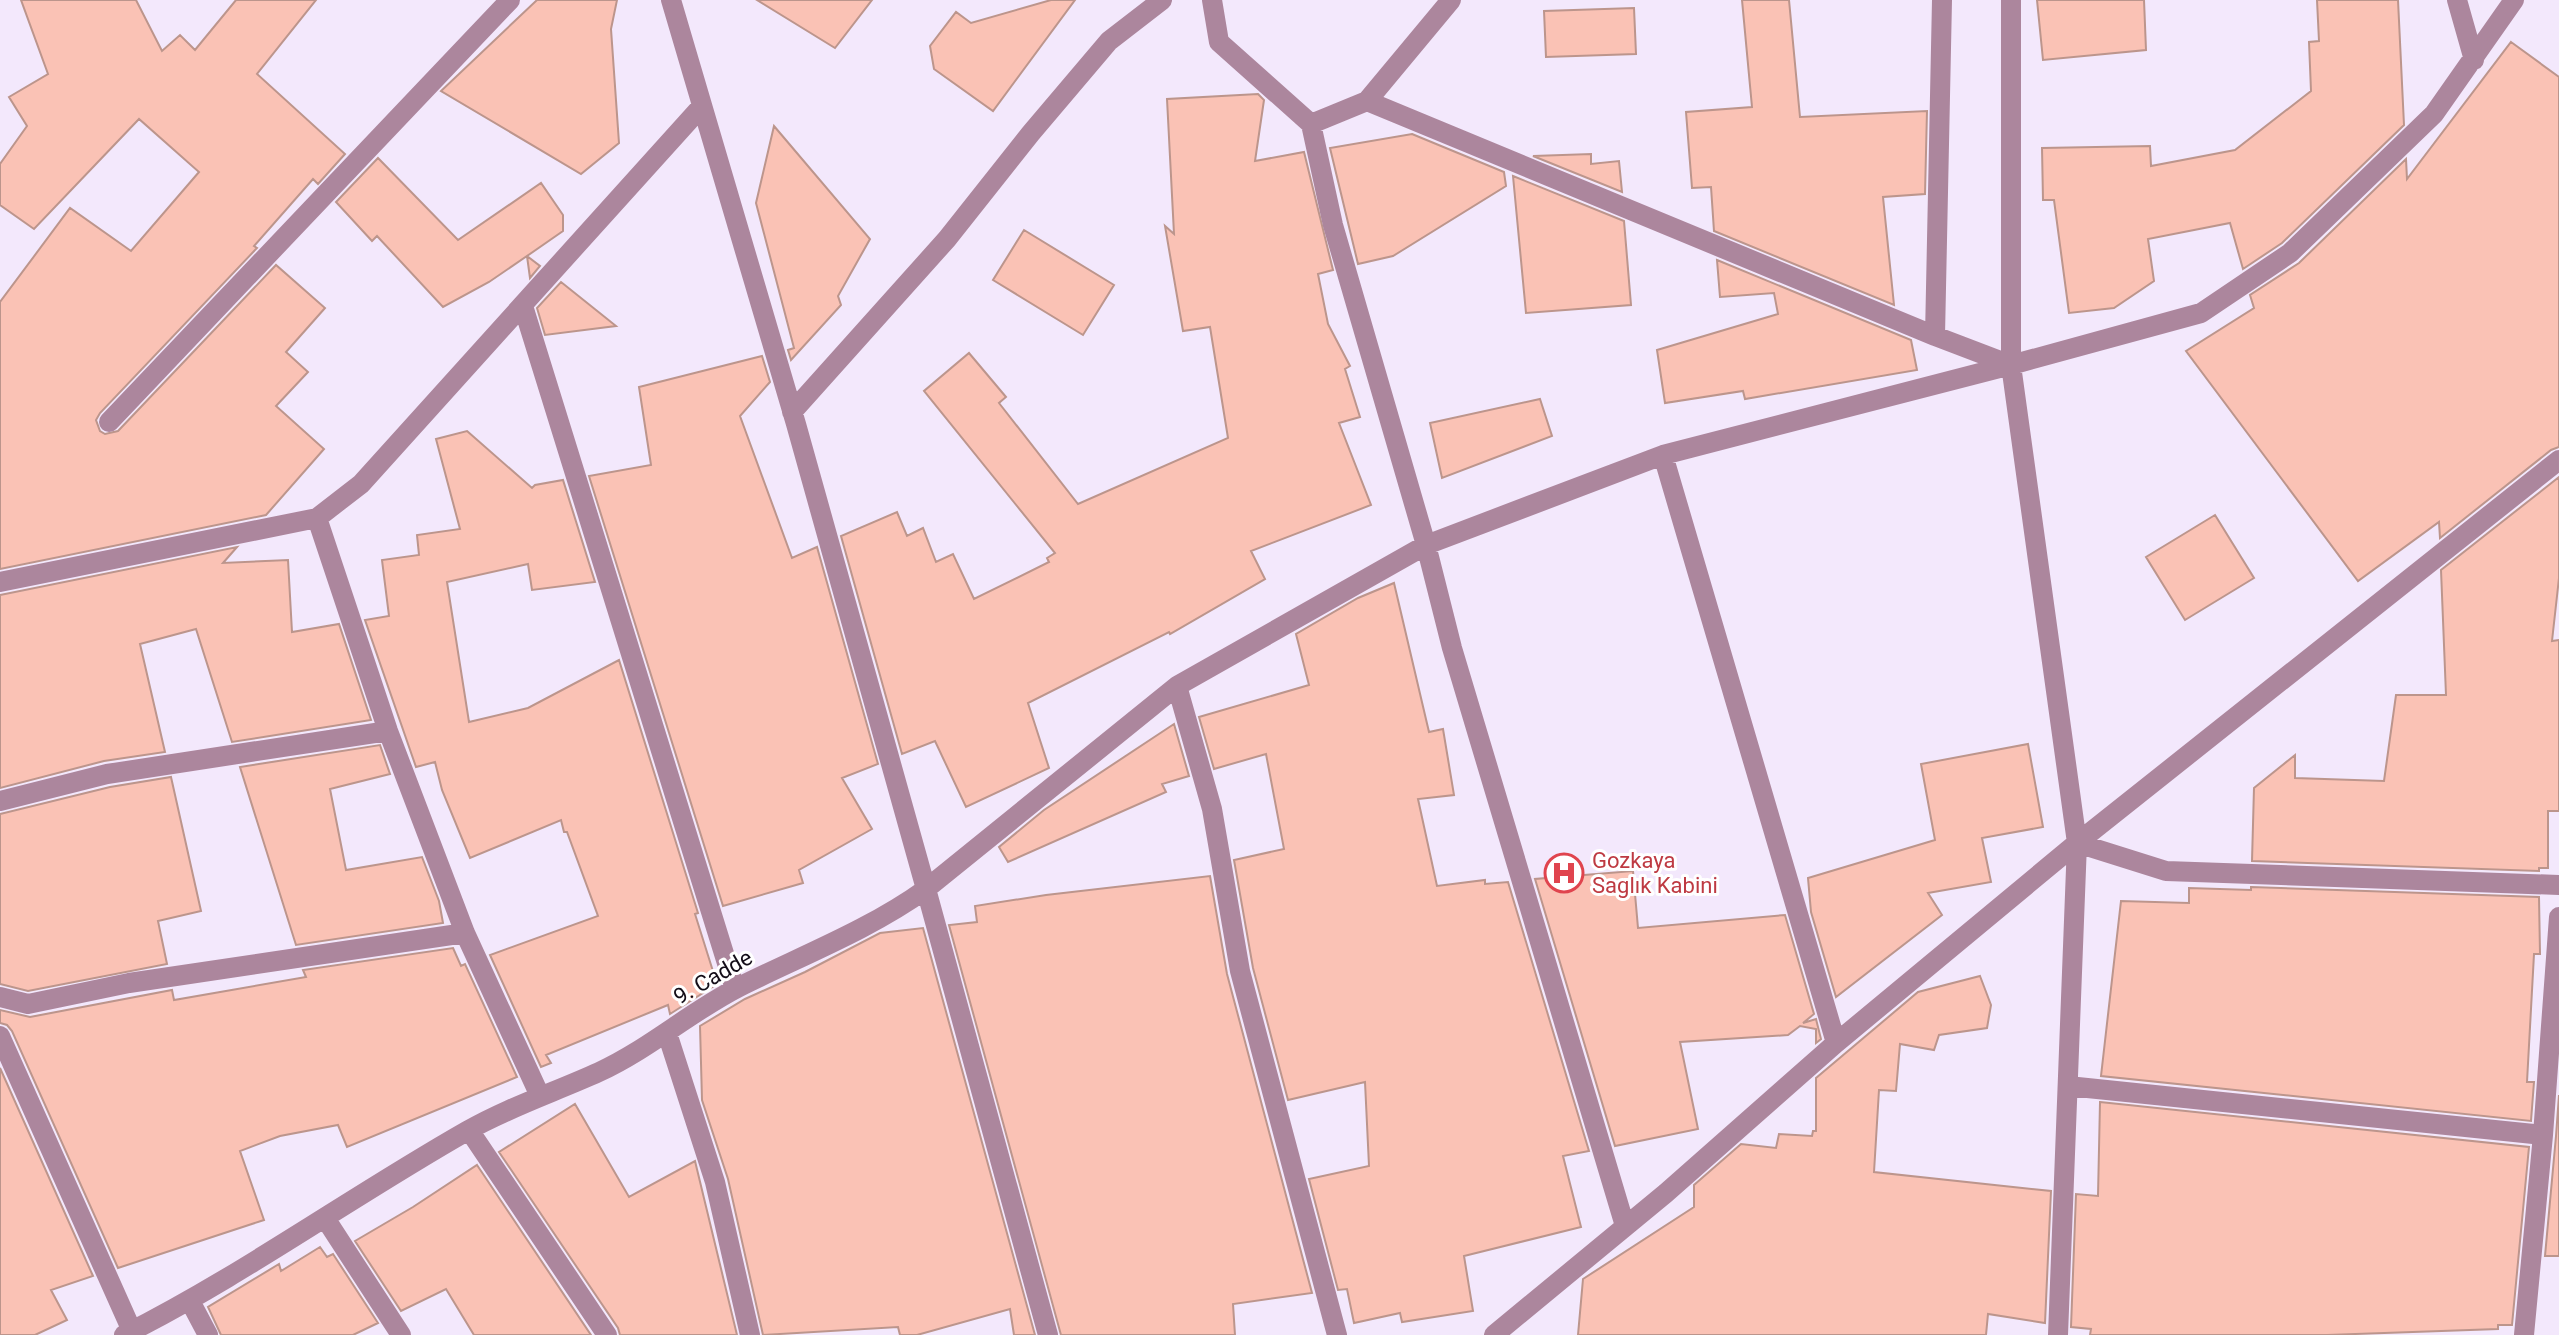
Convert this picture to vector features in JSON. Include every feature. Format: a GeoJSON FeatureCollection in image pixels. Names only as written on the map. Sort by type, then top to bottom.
{"type":"FeatureCollection","features":[{"type":"Feature","properties":{"kind":"street"},"geometry":{"type":"LineString","coordinates":[[109,422],[510,0]]}},
{"type":"Feature","properties":{"kind":"street"},"geometry":{"type":"LineString","coordinates":[[671,0],[792,412],[1048,1335]]}},
{"type":"Feature","properties":{"kind":"street"},"geometry":{"type":"LineString","coordinates":[[792,412],[947,239],[1109,41],[1162,0]]}},
{"type":"Feature","properties":{"kind":"street"},"geometry":{"type":"LineString","coordinates":[[1212,0],[1219,42],[1311,124],[1333,225],[1426,545],[1452,648],[1625,1226]]}},
{"type":"Feature","properties":{"kind":"street"},"geometry":{"type":"LineString","coordinates":[[1311,124],[1367,101],[1451,0]]}},
{"type":"Feature","properties":{"kind":"street"},"geometry":{"type":"LineString","coordinates":[[1935,336],[1942,0]]}},
{"type":"Feature","properties":{"kind":"street"},"geometry":{"type":"LineString","coordinates":[[2011,0],[2011,365],[2077,843],[2058,1335]]}},
{"type":"Feature","properties":{"kind":"street"},"geometry":{"type":"LineString","coordinates":[[2457,0],[2474,60]]}},
{"type":"Feature","properties":{"kind":"street","name":"9. Cadde"},"geometry":{"type":"LineString","coordinates":[[128,1333],[190,1301],[469,1130],[600,1071],[735,989],[905,905],[1177,686],[1426,545],[1663,455],[2201,313],[2290,253],[2434,114],[2514,0]]}},
{"type":"Feature","properties":{"kind":"street"},"geometry":{"type":"LineString","coordinates":[[1367,101],[2011,365]]}},
{"type":"Feature","properties":{"kind":"street"},"geometry":{"type":"LineString","coordinates":[[0,582],[317,518],[361,484],[702,106]]}},
{"type":"Feature","properties":{"kind":"street"},"geometry":{"type":"LineString","coordinates":[[523,306],[735,989]]}},
{"type":"Feature","properties":{"kind":"street"},"geometry":{"type":"LineString","coordinates":[[1663,455],[1836,1043]]}},
{"type":"Feature","properties":{"kind":"street"},"geometry":{"type":"LineString","coordinates":[[1494,1335],[1836,1043],[2077,843],[2559,460]]}},
{"type":"Feature","properties":{"kind":"street"},"geometry":{"type":"LineString","coordinates":[[317,518],[388,731],[465,933],[540,1096]]}},
{"type":"Feature","properties":{"kind":"street"},"geometry":{"type":"LineString","coordinates":[[1177,686],[1212,809],[1240,971],[1337,1335]]}},
{"type":"Feature","properties":{"kind":"street"},"geometry":{"type":"LineString","coordinates":[[0,801],[107,774],[388,731]]}},
{"type":"Feature","properties":{"kind":"street"},"geometry":{"type":"LineString","coordinates":[[2077,843],[2166,871],[2559,885]]}},
{"type":"Feature","properties":{"kind":"street"},"geometry":{"type":"LineString","coordinates":[[2524,1335],[2559,917]]}},
{"type":"Feature","properties":{"kind":"street"},"geometry":{"type":"LineString","coordinates":[[0,997],[28,1004],[129,983],[465,933]]}},
{"type":"Feature","properties":{"kind":"street"},"geometry":{"type":"LineString","coordinates":[[667,1033],[715,1182],[750,1335]]}},
{"type":"Feature","properties":{"kind":"street"},"geometry":{"type":"LineString","coordinates":[[0,1036],[128,1333]]}},
{"type":"Feature","properties":{"kind":"street"},"geometry":{"type":"LineString","coordinates":[[2068,1086],[2543,1135]]}},
{"type":"Feature","properties":{"kind":"street"},"geometry":{"type":"LineString","coordinates":[[469,1130],[607,1335]]}},
{"type":"Feature","properties":{"kind":"street"},"geometry":{"type":"LineString","coordinates":[[325,1218],[401,1335]]}},
{"type":"Feature","properties":{"kind":"street"},"geometry":{"type":"LineString","coordinates":[[190,1301],[208,1335]]}},
{"type":"Feature","properties":{"kind":"building"},"geometry":{"type":"Polygon","coordinates":[[[21,0],[136,0],[162,51],[180,35],[195,50],[236,0],[316,0],[257,74],[345,154],[318,184],[313,179],[254,246],[257,248],[96,420],[100,431],[105,434],[118,431],[276,265],[325,308],[286,352],[308,372],[276,406],[324,449],[266,515],[0,569],[0,302],[70,208],[131,251],[199,172],[139,119],[34,229],[0,205],[0,164],[27,126],[9,97],[48,74],[21,0]]]}},
{"type":"Feature","properties":{"kind":"building"},"geometry":{"type":"Polygon","coordinates":[[[537,0],[617,0],[611,29],[619,143],[581,174],[441,91],[537,0]]]}},
{"type":"Feature","properties":{"kind":"building"},"geometry":{"type":"Polygon","coordinates":[[[757,0],[872,0],[835,48],[757,0]]]}},
{"type":"Feature","properties":{"kind":"building"},"geometry":{"type":"Polygon","coordinates":[[[1051,0],[1075,0],[993,111],[934,69],[930,46],[956,12],[971,23],[1051,0]]]}},
{"type":"Feature","properties":{"kind":"building"},"geometry":{"type":"Polygon","coordinates":[[[1742,0],[1789,0],[1800,117],[1927,111],[1925,194],[1883,197],[1894,305],[1714,231],[1711,187],[1692,188],[1686,112],[1752,107],[1742,0]]]}},
{"type":"Feature","properties":{"kind":"building"},"geometry":{"type":"Polygon","coordinates":[[[2037,0],[2144,0],[2146,50],[2043,60],[2037,0]]]}},
{"type":"Feature","properties":{"kind":"building"},"geometry":{"type":"Polygon","coordinates":[[[2317,0],[2398,0],[2404,125],[2282,243],[2243,269],[2230,223],[2148,239],[2154,281],[2114,308],[2069,313],[2054,200],[2043,200],[2042,148],[2150,146],[2151,166],[2235,150],[2311,91],[2309,42],[2319,41],[2317,0]]]}},
{"type":"Feature","properties":{"kind":"building"},"geometry":{"type":"Polygon","coordinates":[[[1634,8],[1636,54],[1546,57],[1544,11],[1634,8]]]}},
{"type":"Feature","properties":{"kind":"building"},"geometry":{"type":"Polygon","coordinates":[[[2511,42],[2559,77],[2559,447],[2551,450],[2440,538],[2439,522],[2358,581],[2186,351],[2254,308],[2250,295],[2299,263],[2406,159],[2407,179],[2511,42]]]}},
{"type":"Feature","properties":{"kind":"building"},"geometry":{"type":"Polygon","coordinates":[[[1258,94],[1264,100],[1255,161],[1304,152],[1333,270],[1318,274],[1328,324],[1350,366],[1345,369],[1360,417],[1339,423],[1371,505],[1251,551],[1265,579],[1170,634],[1028,703],[1049,768],[966,807],[935,741],[902,754],[841,536],[897,512],[907,536],[923,528],[936,562],[953,554],[974,599],[1049,562],[1047,558],[1055,553],[924,391],[969,353],[1006,397],[999,403],[1078,504],[1228,438],[1210,327],[1183,331],[1165,226],[1174,234],[1167,99],[1258,94]]]}},
{"type":"Feature","properties":{"kind":"building"},"geometry":{"type":"Polygon","coordinates":[[[774,126],[870,239],[838,296],[841,305],[791,360],[788,350],[794,348],[756,203],[774,126]]]}},
{"type":"Feature","properties":{"kind":"building"},"geometry":{"type":"Polygon","coordinates":[[[1412,134],[1504,172],[1506,186],[1393,256],[1358,264],[1330,148],[1412,134]]]}},
{"type":"Feature","properties":{"kind":"building"},"geometry":{"type":"Polygon","coordinates":[[[1591,154],[1591,164],[1619,161],[1622,192],[1533,156],[1591,154]]]}},
{"type":"Feature","properties":{"kind":"building"},"geometry":{"type":"Polygon","coordinates":[[[378,158],[458,240],[541,183],[563,215],[563,231],[489,282],[443,307],[377,236],[372,241],[336,202],[378,158]]]}},
{"type":"Feature","properties":{"kind":"building"},"geometry":{"type":"Polygon","coordinates":[[[1513,176],[1624,221],[1631,305],[1526,313],[1513,176]]]}},
{"type":"Feature","properties":{"kind":"building"},"geometry":{"type":"Polygon","coordinates":[[[1024,230],[1114,285],[1083,335],[993,280],[1024,230]]]}},
{"type":"Feature","properties":{"kind":"building"},"geometry":{"type":"Polygon","coordinates":[[[527,256],[540,266],[530,278],[527,256]]]}},
{"type":"Feature","properties":{"kind":"building"},"geometry":{"type":"Polygon","coordinates":[[[1717,260],[1911,340],[1917,370],[1745,399],[1743,391],[1665,403],[1657,350],[1778,314],[1774,293],[1720,297],[1717,260]]]}},
{"type":"Feature","properties":{"kind":"building"},"geometry":{"type":"Polygon","coordinates":[[[561,282],[616,326],[545,335],[537,308],[561,282]]]}},
{"type":"Feature","properties":{"kind":"building"},"geometry":{"type":"Polygon","coordinates":[[[762,356],[770,382],[740,416],[792,558],[817,547],[878,764],[842,778],[872,829],[799,870],[803,883],[723,906],[589,476],[651,465],[639,387],[762,356]]]}},
{"type":"Feature","properties":{"kind":"building"},"geometry":{"type":"Polygon","coordinates":[[[1540,399],[1552,436],[1442,478],[1430,423],[1540,399]]]}},
{"type":"Feature","properties":{"kind":"building"},"geometry":{"type":"Polygon","coordinates":[[[467,431],[532,488],[563,480],[595,582],[532,590],[528,564],[447,582],[469,722],[528,708],[619,660],[717,984],[670,1014],[668,1005],[546,1055],[551,1063],[541,1067],[490,955],[598,916],[567,832],[564,832],[561,820],[470,858],[442,790],[435,762],[416,767],[365,620],[389,616],[382,560],[419,555],[417,535],[460,529],[436,439],[467,431]]]}},
{"type":"Feature","properties":{"kind":"building"},"geometry":{"type":"Polygon","coordinates":[[[2559,477],[2559,578],[2552,641],[2559,640],[2559,811],[2548,811],[2548,868],[2539,868],[2539,871],[2252,861],[2254,788],[2295,755],[2295,778],[2384,781],[2396,695],[2446,695],[2441,570],[2559,477]]]}},
{"type":"Feature","properties":{"kind":"building"},"geometry":{"type":"Polygon","coordinates":[[[2215,515],[2254,578],[2185,620],[2146,557],[2215,515]]]}},
{"type":"Feature","properties":{"kind":"building"},"geometry":{"type":"Polygon","coordinates":[[[237,547],[223,563],[288,560],[292,632],[339,624],[371,720],[232,742],[196,629],[140,644],[165,752],[104,761],[0,788],[0,595],[237,547]]]}},
{"type":"Feature","properties":{"kind":"building"},"geometry":{"type":"Polygon","coordinates":[[[1394,583],[1429,732],[1443,729],[1454,795],[1418,799],[1437,886],[1485,880],[1485,884],[1508,882],[1589,1151],[1563,1156],[1581,1227],[1464,1256],[1473,1311],[1402,1322],[1400,1313],[1354,1323],[1347,1289],[1338,1290],[1309,1179],[1369,1166],[1365,1082],[1288,1100],[1253,968],[1234,860],[1284,849],[1266,754],[1214,769],[1199,717],[1309,685],[1296,634],[1358,598],[1394,583]]]}},
{"type":"Feature","properties":{"kind":"building"},"geometry":{"type":"Polygon","coordinates":[[[1174,724],[1189,776],[1162,784],[1166,792],[1008,862],[999,847],[1044,810],[1174,724]]]}},
{"type":"Feature","properties":{"kind":"building"},"geometry":{"type":"Polygon","coordinates":[[[2028,744],[2043,827],[1982,838],[1991,882],[1928,893],[1942,915],[1836,997],[1811,912],[1808,878],[1935,840],[1921,764],[2028,744]]]}},
{"type":"Feature","properties":{"kind":"building"},"geometry":{"type":"Polygon","coordinates":[[[380,745],[390,774],[330,789],[346,870],[422,857],[439,901],[443,923],[296,945],[240,767],[380,745]]]}},
{"type":"Feature","properties":{"kind":"building"},"geometry":{"type":"Polygon","coordinates":[[[171,777],[201,911],[158,921],[167,964],[28,991],[0,984],[0,814],[110,787],[171,777]]]}},
{"type":"Feature","properties":{"kind":"building"},"geometry":{"type":"Polygon","coordinates":[[[1633,871],[1638,928],[1785,915],[1814,1014],[1803,1023],[1816,1019],[1821,1039],[1816,1043],[1816,1029],[1800,1026],[1788,1035],[1680,1042],[1698,1129],[1615,1146],[1535,879],[1633,871]]]}},
{"type":"Feature","properties":{"kind":"building"},"geometry":{"type":"Polygon","coordinates":[[[1210,876],[1227,974],[1312,1293],[1233,1304],[1235,1335],[1061,1335],[949,925],[977,922],[975,906],[1210,876]]]}},
{"type":"Feature","properties":{"kind":"building"},"geometry":{"type":"Polygon","coordinates":[[[2251,887],[2539,897],[2540,954],[2534,954],[2527,1082],[2534,1082],[2531,1121],[2101,1076],[2121,901],[2189,903],[2189,888],[2251,890],[2251,887]]]}},
{"type":"Feature","properties":{"kind":"building"},"geometry":{"type":"Polygon","coordinates":[[[923,928],[1035,1335],[1014,1335],[1010,1309],[917,1335],[900,1335],[898,1327],[763,1335],[728,1179],[702,1100],[700,1026],[745,999],[880,933],[923,928]]]}},
{"type":"Feature","properties":{"kind":"building"},"geometry":{"type":"Polygon","coordinates":[[[453,948],[461,966],[465,964],[517,1077],[347,1147],[338,1125],[280,1136],[240,1151],[264,1220],[118,1268],[12,1031],[0,1023],[0,1010],[30,1017],[172,990],[174,1000],[306,977],[303,970],[453,948]]]}},
{"type":"Feature","properties":{"kind":"building"},"geometry":{"type":"Polygon","coordinates":[[[1980,976],[1991,1005],[1987,1028],[1939,1035],[1934,1050],[1900,1044],[1896,1091],[1879,1090],[1874,1172],[2051,1191],[2045,1323],[1988,1314],[1986,1335],[1578,1335],[1583,1279],[1694,1207],[1694,1185],[1741,1144],[1776,1148],[1779,1134],[1812,1136],[1816,1131],[1816,1078],[1918,992],[1980,976]]]}},
{"type":"Feature","properties":{"kind":"building"},"geometry":{"type":"Polygon","coordinates":[[[0,1068],[93,1276],[51,1290],[67,1320],[35,1335],[0,1335],[0,1068]]]}},
{"type":"Feature","properties":{"kind":"building"},"geometry":{"type":"Polygon","coordinates":[[[2559,1095],[2559,1256],[2545,1256],[2556,1136],[2559,1095]]]}},
{"type":"Feature","properties":{"kind":"building"},"geometry":{"type":"Polygon","coordinates":[[[2100,1102],[2529,1147],[2512,1325],[2498,1325],[2498,1329],[2327,1335],[2090,1335],[2091,1329],[2071,1327],[2076,1194],[2098,1196],[2100,1102]]]}},
{"type":"Feature","properties":{"kind":"building"},"geometry":{"type":"Polygon","coordinates":[[[575,1104],[629,1197],[695,1161],[737,1335],[620,1335],[499,1152],[575,1104]]]}},
{"type":"Feature","properties":{"kind":"building"},"geometry":{"type":"Polygon","coordinates":[[[477,1165],[591,1335],[474,1335],[446,1289],[401,1311],[355,1241],[477,1165]]]}},
{"type":"Feature","properties":{"kind":"building"},"geometry":{"type":"Polygon","coordinates":[[[320,1247],[327,1257],[333,1254],[378,1323],[353,1335],[221,1335],[208,1307],[279,1264],[281,1271],[320,1247]]]}},
{"type":"Feature","properties":{"kind":"place","name":"Gozkaya Saglık Kabini"},"geometry":{"type":"Point","coordinates":[1564,873]}}]}
